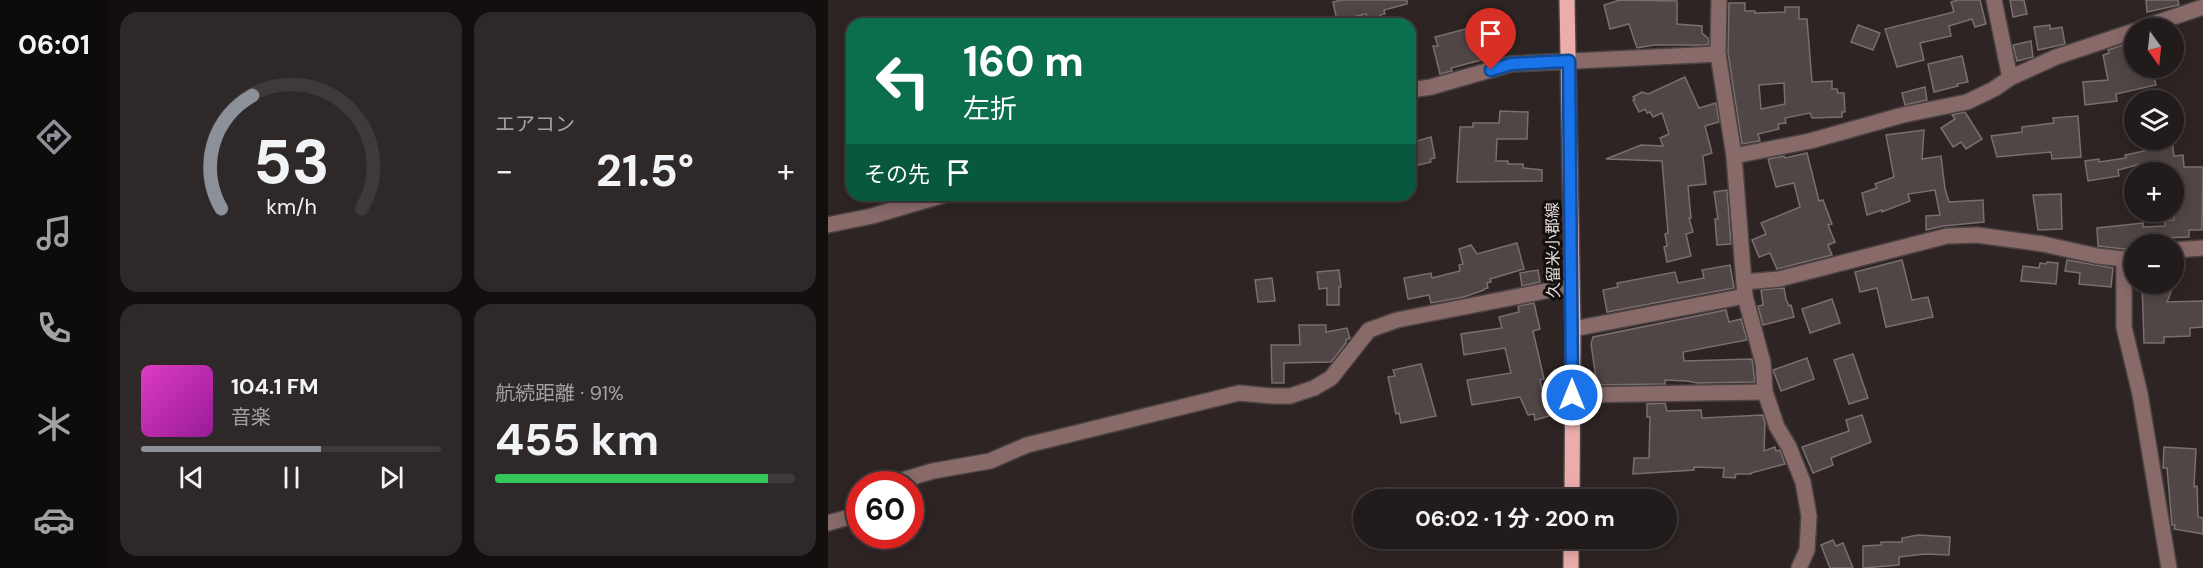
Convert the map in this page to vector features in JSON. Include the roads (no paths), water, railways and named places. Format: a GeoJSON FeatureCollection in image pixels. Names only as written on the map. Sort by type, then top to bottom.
{"type":"FeatureCollection","features":[{"type":"Feature","properties":{"kind":"main road","name":"久留米小郡線"},"geometry":{"type":"LineString","coordinates":[[1567,0],[1573,328],[1572,489]]}},
{"type":"Feature","properties":{"kind":"main road"},"geometry":{"type":"LineString","coordinates":[[1571,549],[1571,568]]}},
{"type":"Feature","properties":{"kind":"street"},"geometry":{"type":"LineString","coordinates":[[1719,0],[1718,54],[1734,156],[1744,289],[1763,363],[1765,393],[1777,427],[1789,447],[1803,482],[1809,516],[1807,550],[1799,568]]}},
{"type":"Feature","properties":{"kind":"street"},"geometry":{"type":"LineString","coordinates":[[1994,0],[2010,78]]}},
{"type":"Feature","properties":{"kind":"street"},"geometry":{"type":"LineString","coordinates":[[2171,18],[2203,7]]}},
{"type":"Feature","properties":{"kind":"street"},"geometry":{"type":"LineString","coordinates":[[1734,156],[1810,141],[1903,115],[1967,102],[1994,90],[2010,78],[2056,57],[2124,34]]}},
{"type":"Feature","properties":{"kind":"street"},"geometry":{"type":"LineString","coordinates":[[1416,89],[1511,64],[1718,54]]}},
{"type":"Feature","properties":{"kind":"street"},"geometry":{"type":"LineString","coordinates":[[828,225],[872,216],[923,201]]}},
{"type":"Feature","properties":{"kind":"street"},"geometry":{"type":"LineString","coordinates":[[1573,328],[1744,289],[1947,236],[1977,235],[2124,259]]}},
{"type":"Feature","properties":{"kind":"street"},"geometry":{"type":"LineString","coordinates":[[2184,249],[2203,248]]}},
{"type":"Feature","properties":{"kind":"street"},"geometry":{"type":"LineString","coordinates":[[924,474],[990,461],[1027,445],[1239,393],[1290,396],[1314,388],[1331,378],[1369,330],[1374,328],[1397,320],[1572,286]]}},
{"type":"Feature","properties":{"kind":"street"},"geometry":{"type":"LineString","coordinates":[[2126,294],[2124,327],[2140,394],[2169,568]]}},
{"type":"Feature","properties":{"kind":"street"},"geometry":{"type":"LineString","coordinates":[[1572,395],[1765,393]]}},
{"type":"Feature","properties":{"kind":"street"},"geometry":{"type":"LineString","coordinates":[[828,524],[846,518]]}}]}
